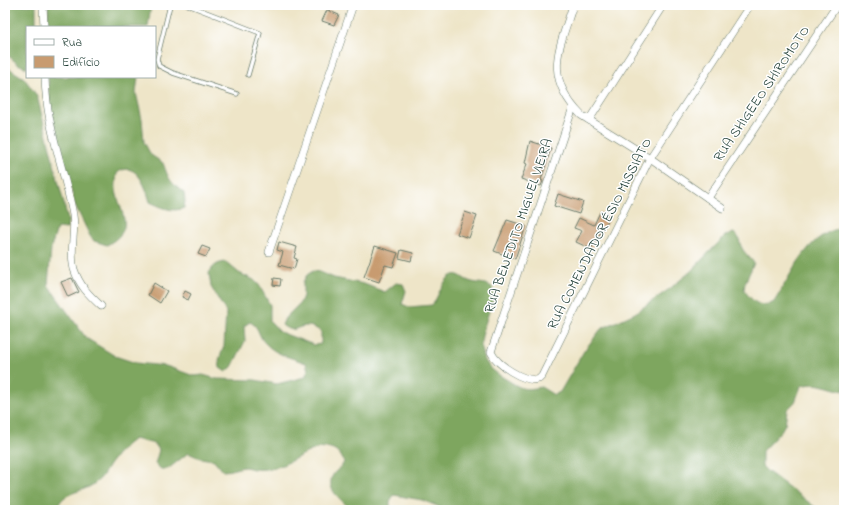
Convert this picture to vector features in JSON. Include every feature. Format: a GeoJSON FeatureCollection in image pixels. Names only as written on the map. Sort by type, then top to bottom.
{"type":"FeatureCollection","features":[{"type":"Feature","properties":{"kind":"street"},"geometry":{"type":"LineString","coordinates":[[43,5],[44,26]]}},
{"type":"Feature","properties":{"kind":"street"},"geometry":{"type":"LineString","coordinates":[[269,252],[353,5]]}},
{"type":"Feature","properties":{"kind":"street"},"geometry":{"type":"LineString","coordinates":[[573,5],[559,50],[556,67],[557,78],[573,107],[580,115],[650,158],[722,208]]}},
{"type":"Feature","properties":{"kind":"street"},"geometry":{"type":"LineString","coordinates":[[590,120],[663,5]]}},
{"type":"Feature","properties":{"kind":"street","name":"RUA COMENDADOR ÉSIO MISSIATO"},"geometry":{"type":"LineString","coordinates":[[542,376],[650,158],[750,5]]}},
{"type":"Feature","properties":{"kind":"street","name":"RUA SHIGEEO SHIROMOTO"},"geometry":{"type":"LineString","coordinates":[[708,198],[837,5]]}},
{"type":"Feature","properties":{"kind":"street"},"geometry":{"type":"LineString","coordinates":[[45,78],[48,115],[75,228],[72,256],[74,271],[85,292],[101,306]]}},
{"type":"Feature","properties":{"kind":"street","name":"RUA BENEDITO MIGUEL VIEIRA"},"geometry":{"type":"LineString","coordinates":[[542,376],[539,379],[527,380],[499,363],[491,352],[573,107]]}},
{"type":"Feature","properties":{"kind":"lane"},"geometry":{"type":"LineString","coordinates":[[170,5],[157,59],[159,66],[168,71],[237,94]]}},
{"type":"Feature","properties":{"kind":"lane"},"geometry":{"type":"LineString","coordinates":[[188,5],[260,33],[248,75]]}},
{"type":"Feature","properties":{"kind":"green space"},"geometry":{"type":"Polygon","coordinates":[[[5,5],[36,5],[36,26],[26,26],[26,68],[18,64],[5,53],[5,5]]]}},
{"type":"Feature","properties":{"kind":"green space"},"geometry":{"type":"Polygon","coordinates":[[[48,5],[151,5],[148,26],[48,26],[48,5]]]}},
{"type":"Feature","properties":{"kind":"green space"},"geometry":{"type":"Polygon","coordinates":[[[5,66],[24,78],[37,96],[68,220],[67,229],[57,228],[51,248],[48,285],[86,338],[115,356],[136,363],[166,366],[194,376],[203,375],[217,379],[255,380],[277,384],[305,377],[308,370],[306,363],[280,354],[270,348],[263,341],[256,327],[250,322],[244,326],[245,341],[232,367],[226,372],[220,368],[219,360],[224,346],[226,312],[211,287],[209,273],[214,266],[220,263],[226,262],[239,273],[254,280],[259,285],[270,305],[270,321],[280,332],[314,345],[321,344],[321,331],[309,326],[290,329],[282,325],[285,318],[300,303],[303,296],[303,282],[307,275],[313,271],[320,272],[334,278],[364,284],[385,292],[396,283],[403,284],[406,291],[402,304],[409,307],[432,305],[446,281],[453,275],[458,275],[472,282],[489,285],[492,287],[494,294],[481,340],[485,360],[492,369],[521,388],[529,389],[541,387],[554,395],[560,392],[584,351],[601,329],[635,313],[668,290],[690,272],[726,235],[734,233],[739,238],[742,249],[754,263],[745,283],[744,290],[754,301],[761,305],[765,305],[774,302],[802,256],[820,237],[831,231],[844,228],[844,391],[812,384],[801,386],[795,402],[787,410],[785,424],[781,431],[762,451],[762,466],[819,510],[447,510],[422,500],[394,495],[390,501],[390,510],[350,510],[336,495],[331,487],[332,477],[344,462],[338,453],[331,448],[313,450],[285,464],[268,469],[244,467],[223,471],[214,460],[200,458],[188,453],[168,469],[161,469],[155,464],[159,450],[155,444],[134,439],[117,455],[98,481],[67,496],[59,504],[57,510],[5,510],[5,66]]]}},
{"type":"Feature","properties":{"kind":"green space"},"geometry":{"type":"Polygon","coordinates":[[[48,78],[138,78],[136,93],[142,119],[144,142],[151,155],[163,163],[170,180],[184,193],[184,208],[171,210],[150,202],[143,183],[135,172],[124,170],[117,173],[116,187],[124,217],[124,229],[121,234],[107,245],[94,241],[90,236],[75,205],[50,107],[48,78]]]}},
{"type":"Feature","properties":{"kind":"building"},"geometry":{"type":"Polygon","coordinates":[[[327,10],[339,15],[334,25],[322,21],[327,10]]]}},
{"type":"Feature","properties":{"kind":"building"},"geometry":{"type":"Polygon","coordinates":[[[530,141],[551,148],[541,180],[543,181],[541,186],[521,179],[527,164],[525,163],[530,141]]]}},
{"type":"Feature","properties":{"kind":"building"},"geometry":{"type":"Polygon","coordinates":[[[558,194],[583,202],[579,214],[554,206],[558,194]]]}},
{"type":"Feature","properties":{"kind":"building"},"geometry":{"type":"Polygon","coordinates":[[[465,212],[477,216],[469,238],[457,234],[465,212]]]}},
{"type":"Feature","properties":{"kind":"building"},"geometry":{"type":"Polygon","coordinates":[[[600,212],[610,217],[591,249],[576,242],[582,231],[574,228],[579,218],[594,225],[600,212]]]}},
{"type":"Feature","properties":{"kind":"building"},"geometry":{"type":"Polygon","coordinates":[[[507,220],[526,226],[515,259],[494,251],[507,220]]]}},
{"type":"Feature","properties":{"kind":"building"},"geometry":{"type":"Polygon","coordinates":[[[279,242],[297,247],[294,258],[297,259],[294,269],[279,265],[283,252],[277,250],[279,242]]]}},
{"type":"Feature","properties":{"kind":"building"},"geometry":{"type":"Polygon","coordinates":[[[202,246],[210,249],[206,257],[198,254],[202,246]]]}},
{"type":"Feature","properties":{"kind":"building"},"geometry":{"type":"Polygon","coordinates":[[[375,246],[398,253],[393,267],[385,265],[379,282],[364,277],[375,246]]]}},
{"type":"Feature","properties":{"kind":"building"},"geometry":{"type":"Polygon","coordinates":[[[401,250],[413,253],[411,261],[399,258],[401,250]]]}},
{"type":"Feature","properties":{"kind":"building"},"geometry":{"type":"Polygon","coordinates":[[[72,278],[79,292],[68,297],[61,282],[72,278]]]}},
{"type":"Feature","properties":{"kind":"building"},"geometry":{"type":"Polygon","coordinates":[[[274,278],[281,279],[280,286],[273,285],[274,278]]]}},
{"type":"Feature","properties":{"kind":"building"},"geometry":{"type":"Polygon","coordinates":[[[154,283],[167,291],[160,303],[148,295],[154,283]]]}},
{"type":"Feature","properties":{"kind":"building"},"geometry":{"type":"Polygon","coordinates":[[[185,291],[191,294],[188,300],[182,297],[185,291]]]}}]}
